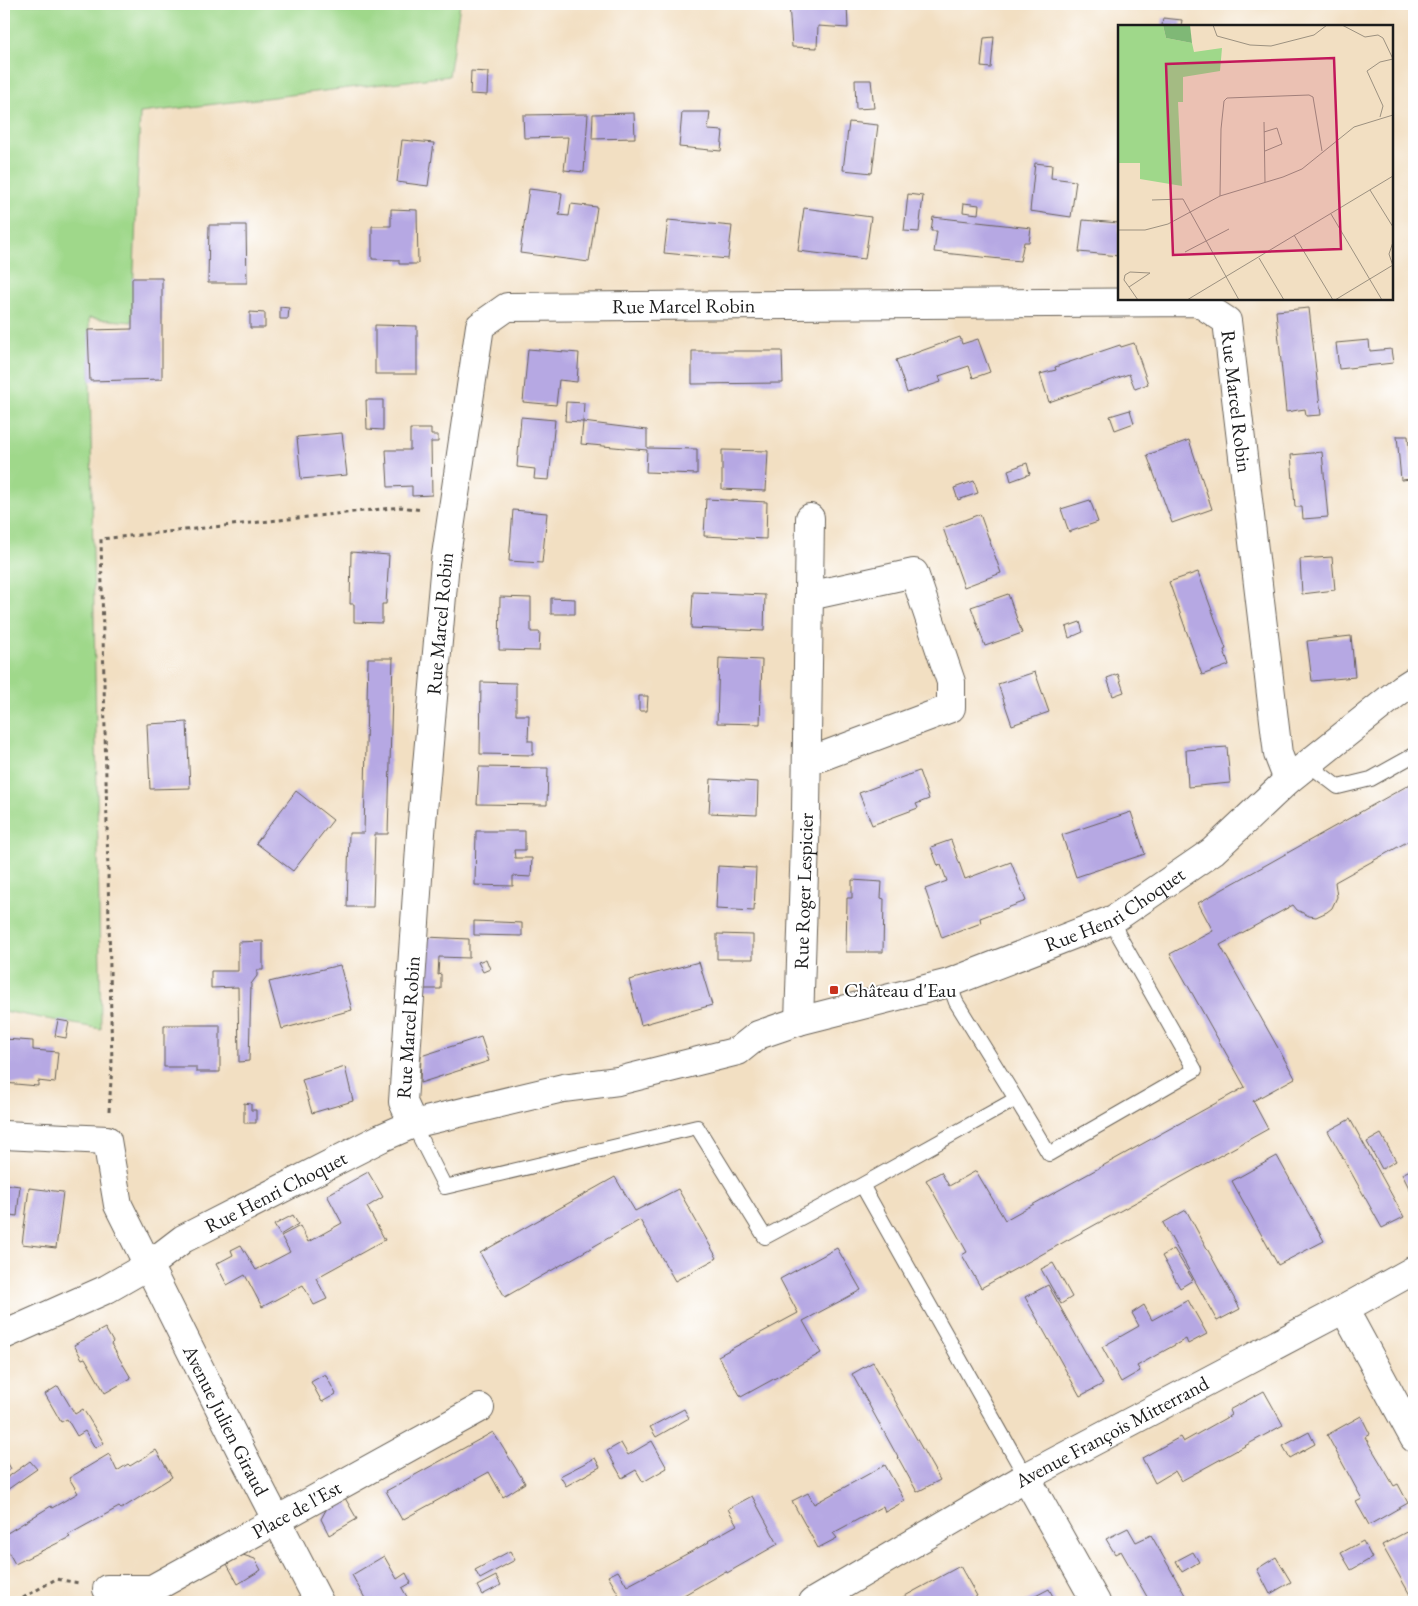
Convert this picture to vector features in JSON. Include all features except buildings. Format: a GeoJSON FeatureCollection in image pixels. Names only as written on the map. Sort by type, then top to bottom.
{"type":"FeatureCollection","features":[{"type":"Feature","properties":{"kind":"street","name":"Rue Marcel Robin"},"geometry":{"type":"LineString","coordinates":[[413,1124],[403,1102],[421,833],[445,562],[480,326],[507,307],[1198,302],[1227,321],[1278,754],[1298,772]]}},
{"type":"Feature","properties":{"kind":"street","name":"Rue Roger Lespicier"},"geometry":{"type":"LineString","coordinates":[[800,1021],[807,762],[810,518]]}},
{"type":"Feature","properties":{"kind":"street"},"geometry":{"type":"LineString","coordinates":[[807,762],[951,708],[951,682],[914,573],[809,596]]}},
{"type":"Feature","properties":{"kind":"street","name":"Rue Henri Choquet"},"geometry":{"type":"LineString","coordinates":[[4,1335],[107,1289],[184,1240],[381,1138],[413,1124],[563,1088],[596,1069],[731,1033],[758,1035],[800,1021],[949,983],[1114,920],[1213,851],[1298,772],[1402,688],[1414,681]]}},
{"type":"Feature","properties":{"kind":"street"},"geometry":{"type":"LineString","coordinates":[[4,1135],[107,1140]]}},
{"type":"Feature","properties":{"kind":"street","name":"Avenue Julien Giraud"},"geometry":{"type":"LineString","coordinates":[[107,1140],[118,1205],[276,1522],[319,1602]]}},
{"type":"Feature","properties":{"kind":"street","name":"Avenue François Mitterrand"},"geometry":{"type":"LineString","coordinates":[[813,1602],[1026,1477],[1414,1270]]}},
{"type":"Feature","properties":{"kind":"street"},"geometry":{"type":"LineString","coordinates":[[1344,1309],[1414,1438]]}},
{"type":"Feature","properties":{"kind":"street","name":"Place de l'Est"},"geometry":{"type":"LineString","coordinates":[[108,1589],[152,1589],[480,1408]]}},
{"type":"Feature","properties":{"kind":"street"},"geometry":{"type":"LineString","coordinates":[[1026,1477],[1096,1602]]}},
{"type":"Feature","properties":{"kind":"lane"},"geometry":{"type":"LineString","coordinates":[[1298,772],[1338,787],[1371,779],[1414,755]]}},
{"type":"Feature","properties":{"kind":"lane"},"geometry":{"type":"LineString","coordinates":[[949,983],[956,1002],[1049,1154],[1195,1070],[1118,934],[1114,920]]}},
{"type":"Feature","properties":{"kind":"lane"},"geometry":{"type":"LineString","coordinates":[[413,1124],[445,1187],[697,1127],[765,1237],[1016,1099]]}},
{"type":"Feature","properties":{"kind":"lane"},"geometry":{"type":"LineString","coordinates":[[862,1185],[1026,1477]]}},
{"type":"Feature","properties":{"kind":"path"},"geometry":{"type":"LineString","coordinates":[[107,1140],[112,1065],[101,539],[401,507],[453,514]]}},
{"type":"Feature","properties":{"kind":"path"},"geometry":{"type":"LineString","coordinates":[[16,1602],[56,1579],[108,1589]]}},
{"type":"Feature","properties":{"kind":"green space"},"geometry":{"type":"Polygon","coordinates":[[[4,4],[460,4],[449,76],[140,113],[132,322],[89,318],[101,1029],[4,1011],[4,4]]]}},
{"type":"Feature","properties":{"kind":"place","name":"Château d'Eau"},"geometry":{"type":"Point","coordinates":[834,990]}}]}
